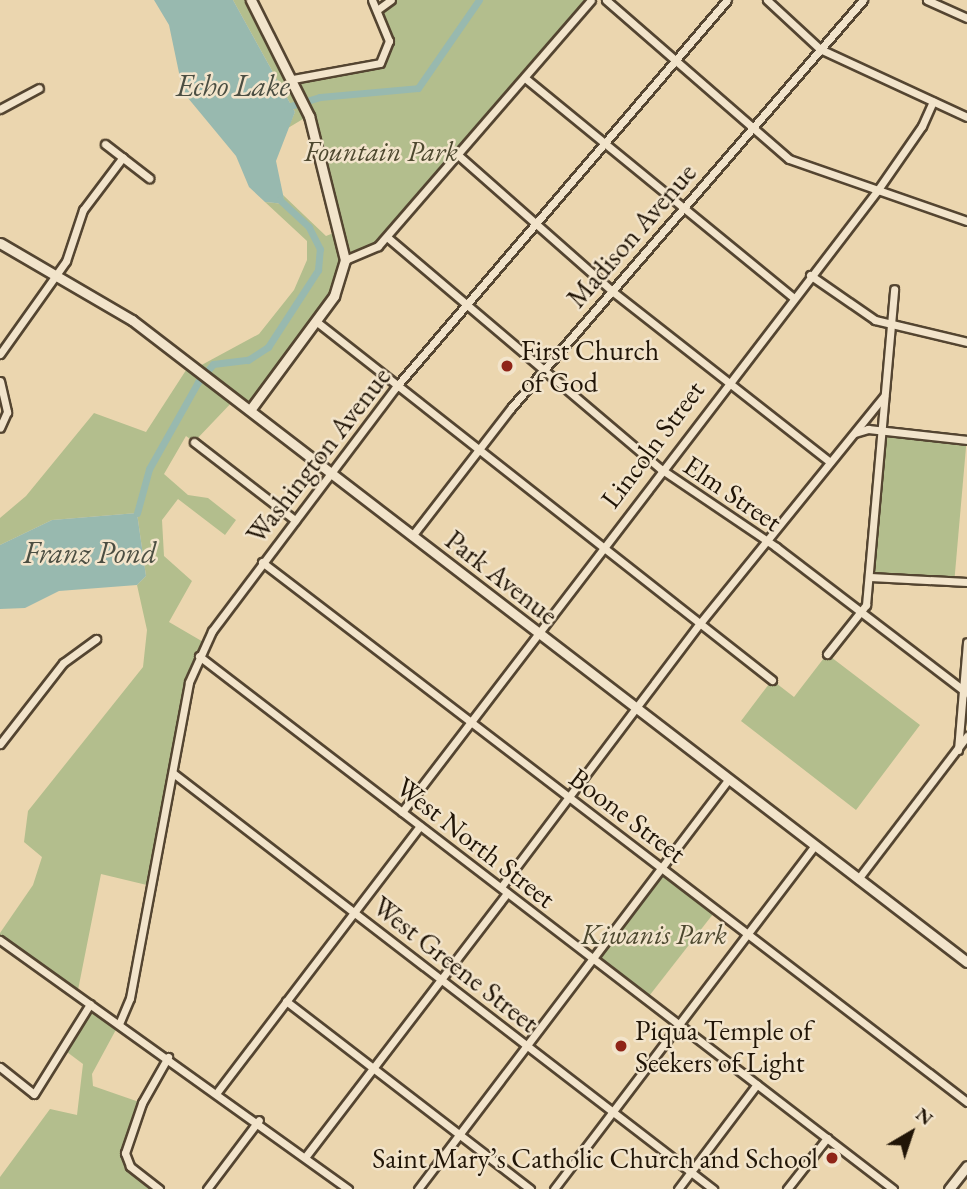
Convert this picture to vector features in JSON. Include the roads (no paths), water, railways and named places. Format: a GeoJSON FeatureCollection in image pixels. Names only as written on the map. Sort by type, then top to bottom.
{"type":"FeatureCollection","features":[{"type":"Feature","properties":{"kind":"street"},"geometry":{"type":"LineString","coordinates":[[250,410],[334,296],[345,260],[309,116],[293,79],[251,0]]}},
{"type":"Feature","properties":{"kind":"street"},"geometry":{"type":"LineString","coordinates":[[293,79],[380,63],[390,50],[382,19],[372,0]]}},
{"type":"Feature","properties":{"kind":"street"},"geometry":{"type":"LineString","coordinates":[[377,10],[391,0]]}},
{"type":"Feature","properties":{"kind":"street"},"geometry":{"type":"LineString","coordinates":[[345,260],[372,251],[387,237],[591,0]]}},
{"type":"Feature","properties":{"kind":"street"},"geometry":{"type":"LineString","coordinates":[[606,0],[789,159],[967,221]]}},
{"type":"Feature","properties":{"kind":"street","name":"Washington Avenue"},"geometry":{"type":"LineString","coordinates":[[119,1024],[130,998],[173,773],[199,656],[262,562],[396,387],[464,305],[676,63],[727,0]]}},
{"type":"Feature","properties":{"kind":"street"},"geometry":{"type":"LineString","coordinates":[[767,0],[820,49],[967,117]]}},
{"type":"Feature","properties":{"kind":"street","name":"Madison Avenue"},"geometry":{"type":"LineString","coordinates":[[412,536],[542,371],[682,211],[750,127],[863,0]]}},
{"type":"Feature","properties":{"kind":"street"},"geometry":{"type":"LineString","coordinates":[[927,0],[967,18]]}},
{"type":"Feature","properties":{"kind":"street"},"geometry":{"type":"LineString","coordinates":[[525,78],[606,143],[682,211],[793,297]]}},
{"type":"Feature","properties":{"kind":"street"},"geometry":{"type":"LineString","coordinates":[[0,109],[39,88]]}},
{"type":"Feature","properties":{"kind":"street","name":"Lincoln Street"},"geometry":{"type":"LineString","coordinates":[[402,812],[726,381],[877,191],[911,143],[933,101]]}},
{"type":"Feature","properties":{"kind":"street"},"geometry":{"type":"LineString","coordinates":[[106,144],[149,178]]}},
{"type":"Feature","properties":{"kind":"street"},"geometry":{"type":"LineString","coordinates":[[458,155],[612,291],[830,462]]}},
{"type":"Feature","properties":{"kind":"street"},"geometry":{"type":"LineString","coordinates":[[0,354],[56,277],[82,210],[123,158]]}},
{"type":"Feature","properties":{"kind":"street","name":"Elm Street"},"geometry":{"type":"LineString","coordinates":[[387,237],[464,305],[661,469],[965,692]]}},
{"type":"Feature","properties":{"kind":"street","name":"Park Avenue"},"geometry":{"type":"LineString","coordinates":[[0,243],[132,320],[967,962]]}},
{"type":"Feature","properties":{"kind":"street"},"geometry":{"type":"LineString","coordinates":[[810,275],[861,313],[890,324],[967,342]]}},
{"type":"Feature","properties":{"kind":"street"},"geometry":{"type":"LineString","coordinates":[[827,654],[860,613],[870,576],[894,289]]}},
{"type":"Feature","properties":{"kind":"street"},"geometry":{"type":"LineString","coordinates":[[317,322],[396,387],[603,544],[772,680]]}},
{"type":"Feature","properties":{"kind":"street"},"geometry":{"type":"LineString","coordinates":[[0,381],[7,412],[0,428]]}},
{"type":"Feature","properties":{"kind":"street"},"geometry":{"type":"LineString","coordinates":[[306,1156],[442,979],[570,797],[701,622],[884,396]]}},
{"type":"Feature","properties":{"kind":"street"},"geometry":{"type":"LineString","coordinates":[[855,433],[881,432],[967,440]]}},
{"type":"Feature","properties":{"kind":"street"},"geometry":{"type":"LineString","coordinates":[[194,442],[295,520]]}},
{"type":"Feature","properties":{"kind":"street","name":"Boone Street"},"geometry":{"type":"LineString","coordinates":[[262,562],[967,1102]]}},
{"type":"Feature","properties":{"kind":"street"},"geometry":{"type":"LineString","coordinates":[[870,576],[967,582]]}},
{"type":"Feature","properties":{"kind":"street"},"geometry":{"type":"LineString","coordinates":[[0,744],[63,663],[96,639]]}},
{"type":"Feature","properties":{"kind":"street"},"geometry":{"type":"LineString","coordinates":[[958,751],[965,692],[967,642]]}},
{"type":"Feature","properties":{"kind":"street","name":"West North Street"},"geometry":{"type":"LineString","coordinates":[[199,656],[893,1189]]}},
{"type":"Feature","properties":{"kind":"street"},"geometry":{"type":"LineString","coordinates":[[858,879],[967,736]]}},
{"type":"Feature","properties":{"kind":"street"},"geometry":{"type":"LineString","coordinates":[[958,751],[967,752]]}},
{"type":"Feature","properties":{"kind":"street","name":"West Greene Street"},"geometry":{"type":"LineString","coordinates":[[173,773],[713,1189]]}},
{"type":"Feature","properties":{"kind":"street"},"geometry":{"type":"LineString","coordinates":[[418,1189],[728,780]]}},
{"type":"Feature","properties":{"kind":"street"},"geometry":{"type":"LineString","coordinates":[[218,1091],[420,826]]}},
{"type":"Feature","properties":{"kind":"street"},"geometry":{"type":"LineString","coordinates":[[554,1189],[814,846]]}},
{"type":"Feature","properties":{"kind":"street"},"geometry":{"type":"LineString","coordinates":[[0,940],[218,1091],[348,1189]]}},
{"type":"Feature","properties":{"kind":"street"},"geometry":{"type":"LineString","coordinates":[[286,1001],[530,1189]]}},
{"type":"Feature","properties":{"kind":"street"},"geometry":{"type":"LineString","coordinates":[[0,1067],[34,1094],[90,1004]]}},
{"type":"Feature","properties":{"kind":"street"},"geometry":{"type":"LineString","coordinates":[[159,1189],[126,1159],[142,1103],[169,1057]]}},
{"type":"Feature","properties":{"kind":"street"},"geometry":{"type":"LineString","coordinates":[[678,1189],[757,1084]]}},
{"type":"Feature","properties":{"kind":"street"},"geometry":{"type":"LineString","coordinates":[[206,1189],[259,1121]]}},
{"type":"Feature","properties":{"kind":"street"},"geometry":{"type":"LineString","coordinates":[[788,1189],[827,1138]]}},
{"type":"Feature","properties":{"kind":"street"},"geometry":{"type":"LineString","coordinates":[[949,1189],[967,1166]]}},
{"type":"Feature","properties":{"kind":"water","name":"Echo Lake"},"geometry":{"type":"Polygon","coordinates":[[[154,0],[233,0],[295,112],[276,161],[285,204],[265,202],[249,187],[236,156],[183,92],[169,25],[154,0]]]}},
{"type":"Feature","properties":{"kind":"water","name":"Franz Pond"},"geometry":{"type":"Polygon","coordinates":[[[137,513],[146,576],[137,585],[59,591],[25,608],[0,609],[0,545],[52,520],[137,513]]]}},
{"type":"Feature","properties":{"kind":"waterway"},"geometry":{"type":"LineString","coordinates":[[287,107],[320,97],[418,88],[479,0]]}},
{"type":"Feature","properties":{"kind":"waterway"},"geometry":{"type":"LineString","coordinates":[[137,513],[149,469],[198,382],[213,364],[248,360],[268,347],[318,270],[320,249],[309,227],[280,200]]}},
{"type":"Feature","properties":{"kind":"place","name":"First Church of God"},"geometry":{"type":"Point","coordinates":[507,366]}},
{"type":"Feature","properties":{"kind":"place","name":"Piqua Temple of Seekers of Light"},"geometry":{"type":"Point","coordinates":[621,1046]}},
{"type":"Feature","properties":{"kind":"place","name":"Saint Mary’s Catholic Church and School"},"geometry":{"type":"Point","coordinates":[832,1158]}},
{"type":"Feature","properties":{"kind":"park label","name":"Fountain Park"},"geometry":{"type":"Point","coordinates":[381,151]}},
{"type":"Feature","properties":{"kind":"park label","name":"Kiwanis Park"},"geometry":{"type":"Point","coordinates":[654,934]}}]}
